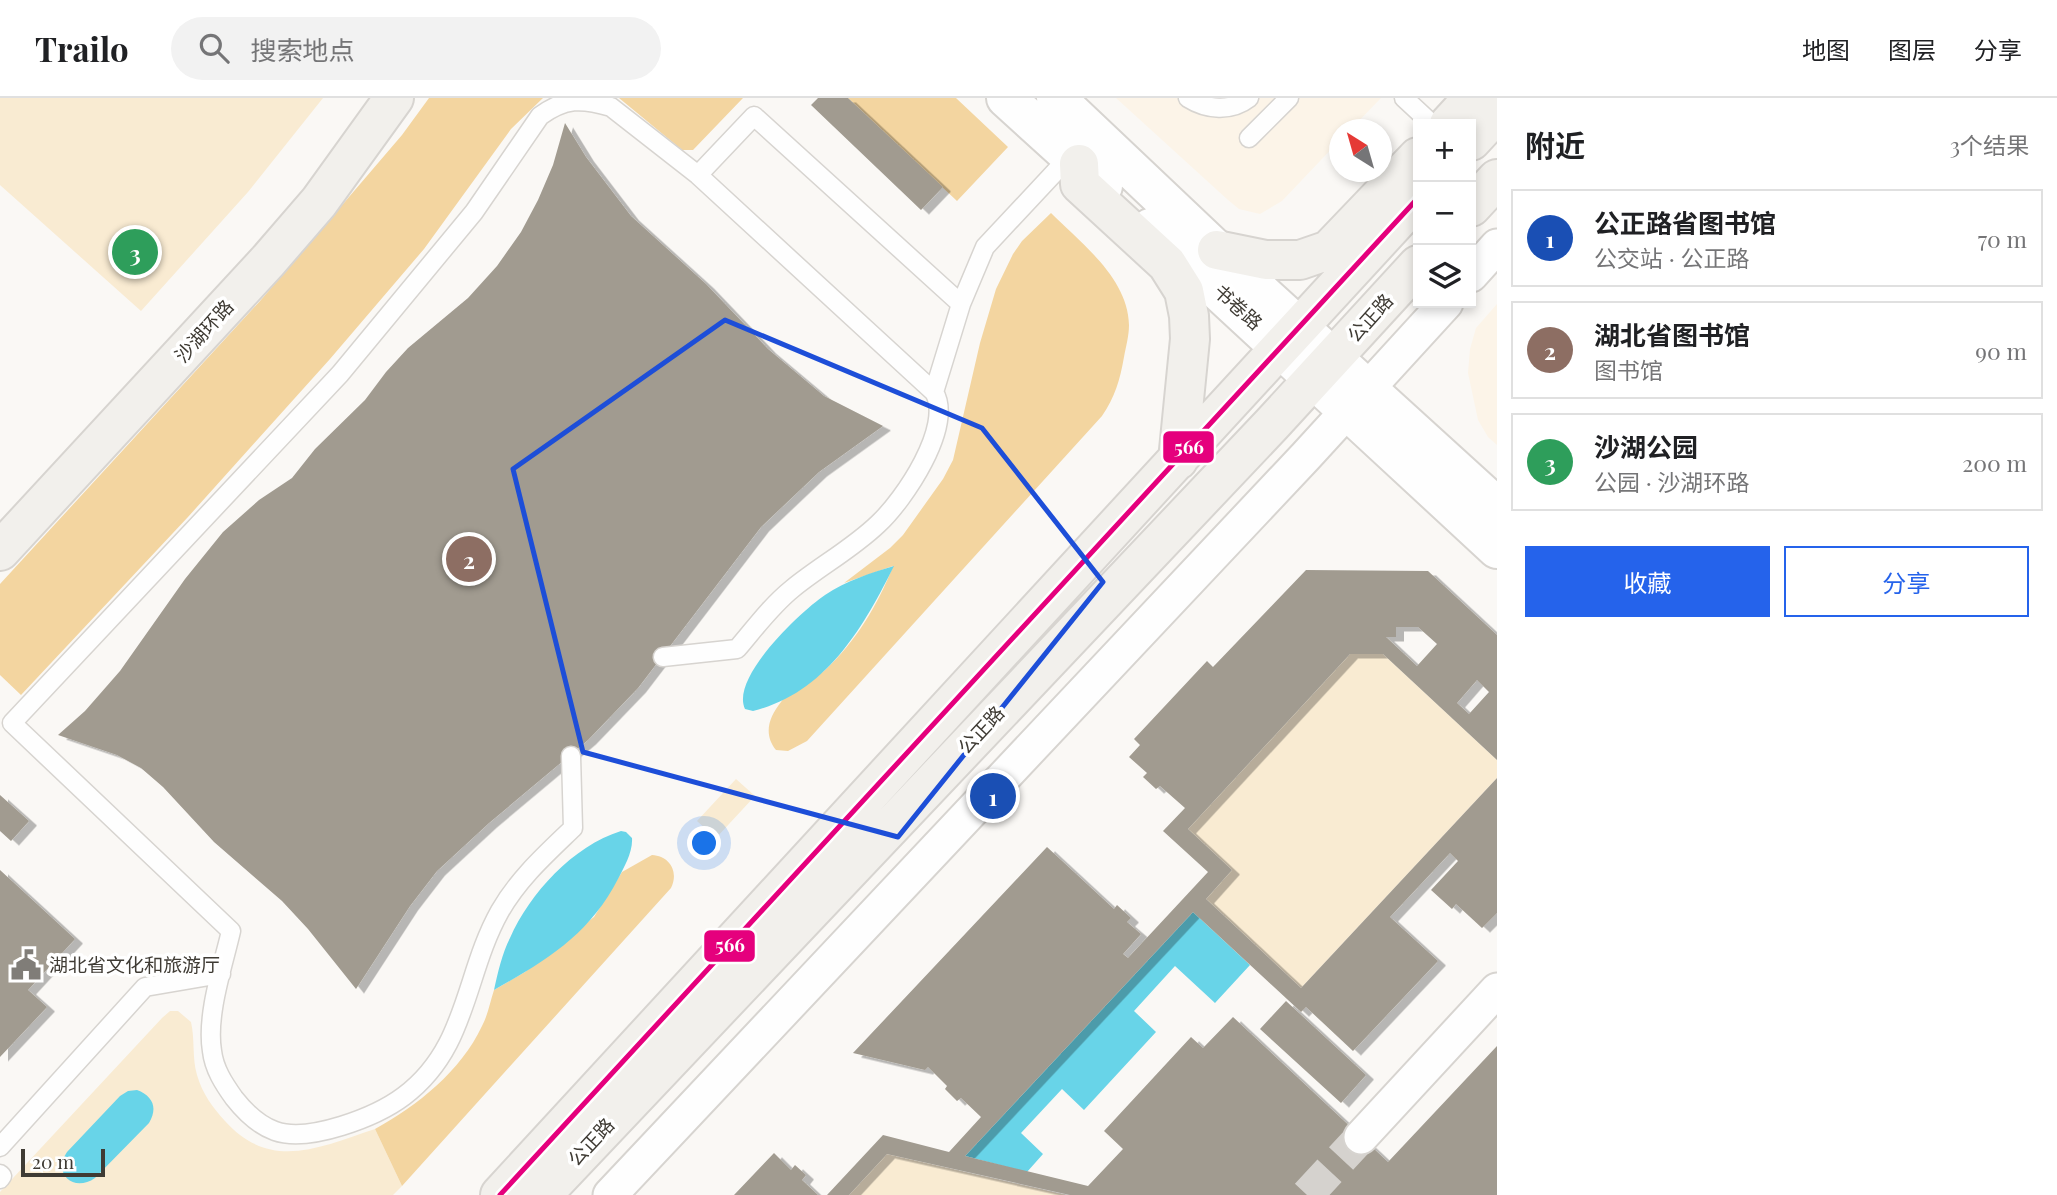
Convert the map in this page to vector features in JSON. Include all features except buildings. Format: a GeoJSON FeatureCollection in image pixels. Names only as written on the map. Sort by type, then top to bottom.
{"type":"FeatureCollection","features":[{"type":"Feature","properties":{"kind":"main road","name":"沙湖环路"},"geometry":{"type":"LineString","coordinates":[[0,551],[268,261],[319,202],[394,98]]}},
{"type":"Feature","properties":{"kind":"main road"},"geometry":{"type":"LineString","coordinates":[[1454,119],[1461,112],[1497,104]]}},
{"type":"Feature","properties":{"kind":"main road"},"geometry":{"type":"LineString","coordinates":[[1476,136],[1497,113]]}},
{"type":"Feature","properties":{"kind":"main road"},"geometry":{"type":"LineString","coordinates":[[1074,160],[1080,184],[1167,264],[1184,291],[1190,339],[1178,460]]}},
{"type":"Feature","properties":{"kind":"main road"},"geometry":{"type":"LineString","coordinates":[[1217,250],[1266,260],[1283,260],[1307,258],[1329,250],[1413,162]]}},
{"type":"Feature","properties":{"kind":"main road"},"geometry":{"type":"LineString","coordinates":[[1476,201],[1497,178]]}},
{"type":"Feature","properties":{"kind":"main road","name":"公正路"},"geometry":{"type":"LineString","coordinates":[[500,1195],[1413,203]]}},
{"type":"Feature","properties":{"kind":"main road","name":"公正路"},"geometry":{"type":"LineString","coordinates":[[542,1195],[1413,270]]}},
{"type":"Feature","properties":{"kind":"street","name":"书卷路"},"geometry":{"type":"LineString","coordinates":[[1006,98],[1074,160],[1290,338],[1358,400],[1497,549]]}},
{"type":"Feature","properties":{"kind":"street","name":"书卷路"},"geometry":{"type":"LineString","coordinates":[[1056,98],[1217,250],[1290,338]]}},
{"type":"Feature","properties":{"kind":"street"},"geometry":{"type":"LineString","coordinates":[[1476,269],[1497,246]]}},
{"type":"Feature","properties":{"kind":"street"},"geometry":{"type":"LineString","coordinates":[[610,1195],[1441,308]]}},
{"type":"Feature","properties":{"kind":"street","name":"书卷路"},"geometry":{"type":"LineString","coordinates":[[1358,400],[1497,506]]}},
{"type":"Feature","properties":{"kind":"street"},"geometry":{"type":"LineString","coordinates":[[1361,1137],[1497,990]]}},
{"type":"Feature","properties":{"kind":"lane"},"geometry":{"type":"LineString","coordinates":[[1188,98],[1198,104],[1230,108],[1249,98]]}},
{"type":"Feature","properties":{"kind":"lane"},"geometry":{"type":"LineString","coordinates":[[1249,138],[1289,98]]}},
{"type":"Feature","properties":{"kind":"lane"},"geometry":{"type":"LineString","coordinates":[[1404,98],[1427,119]]}},
{"type":"Feature","properties":{"kind":"lane"},"geometry":{"type":"LineString","coordinates":[[571,756],[573,828],[528,870],[499,913],[459,1023],[440,1059],[415,1087],[389,1106],[346,1124],[318,1132],[291,1134],[276,1132],[250,1116],[224,1083],[216,1068],[210,1036],[231,931],[6,717],[340,374],[474,212],[540,116],[566,100],[596,101],[625,116],[698,175],[934,392],[940,409],[934,438],[923,461],[881,522],[848,550],[786,594],[737,649],[663,657]]}},
{"type":"Feature","properties":{"kind":"lane"},"geometry":{"type":"LineString","coordinates":[[698,175],[754,116],[961,304]]}},
{"type":"Feature","properties":{"kind":"lane"},"geometry":{"type":"LineString","coordinates":[[934,392],[961,304],[985,247],[1074,160]]}},
{"type":"Feature","properties":{"kind":"lane"},"geometry":{"type":"LineString","coordinates":[[0,1147],[145,987],[221,974]]}},
{"type":"Feature","properties":{"kind":"highlighted area"},"geometry":{"type":"Polygon","coordinates":[[[725,320],[982,428],[1103,582],[898,837],[583,752],[513,469],[725,320]]]}},
{"type":"Feature","properties":{"kind":"shaded area"},"geometry":{"type":"Polygon","coordinates":[[[0,98],[323,98],[248,192],[141,311],[0,185],[0,98]]]}},
{"type":"Feature","properties":{"kind":"shaded area"},"geometry":{"type":"Polygon","coordinates":[[[429,98],[543,98],[511,129],[424,249],[330,359],[188,517],[21,695],[0,675],[0,584],[260,301],[402,135],[429,98]]]}},
{"type":"Feature","properties":{"kind":"shaded area"},"geometry":{"type":"Polygon","coordinates":[[[619,98],[743,98],[693,150],[682,150],[619,98]]]}},
{"type":"Feature","properties":{"kind":"shaded area"},"geometry":{"type":"Polygon","coordinates":[[[848,98],[956,98],[1008,147],[957,201],[848,98]]]}},
{"type":"Feature","properties":{"kind":"shaded area"},"geometry":{"type":"Polygon","coordinates":[[[1116,98],[1381,98],[1361,119],[1329,119],[1329,152],[1282,201],[1260,214],[1239,209],[1116,98]]]}},
{"type":"Feature","properties":{"kind":"shaded area"},"geometry":{"type":"Polygon","coordinates":[[[1051,213],[1101,263],[1121,292],[1127,308],[1128,337],[1119,381],[1110,402],[1102,416],[807,741],[788,751],[776,750],[770,738],[769,726],[777,708],[784,698],[825,670],[846,648],[873,608],[893,566],[844,583],[903,535],[943,479],[953,460],[980,343],[996,289],[1022,241],[1051,213]]]}},
{"type":"Feature","properties":{"kind":"shaded area"},"geometry":{"type":"Polygon","coordinates":[[[1497,304],[1497,445],[1488,437],[1478,420],[1468,373],[1470,349],[1476,328],[1497,304]]]}},
{"type":"Feature","properties":{"kind":"shaded area"},"geometry":{"type":"Polygon","coordinates":[[[1350,654],[1383,654],[1497,760],[1497,778],[1301,988],[1206,899],[1232,870],[1188,829],[1350,654]]]}},
{"type":"Feature","properties":{"kind":"shaded area"},"geometry":{"type":"Polygon","coordinates":[[[736,779],[755,796],[716,838],[697,821],[736,779]]]}},
{"type":"Feature","properties":{"kind":"shaded area"},"geometry":{"type":"Polygon","coordinates":[[[652,855],[664,858],[671,866],[674,876],[671,888],[402,1186],[375,1129],[422,1098],[462,1058],[482,1026],[494,990],[525,972],[594,917],[622,872],[652,855]]]}},
{"type":"Feature","properties":{"kind":"shaded area"},"geometry":{"type":"Polygon","coordinates":[[[170,1011],[178,1011],[191,1022],[195,1069],[199,1082],[208,1100],[242,1137],[278,1151],[297,1151],[335,1143],[375,1129],[402,1186],[393,1195],[0,1195],[170,1011]]]}},
{"type":"Feature","properties":{"kind":"shaded area"},"geometry":{"type":"Polygon","coordinates":[[[887,1154],[1066,1195],[849,1195],[887,1154]]]}},
{"type":"Feature","properties":{"kind":"water"},"geometry":{"type":"Polygon","coordinates":[[[894,566],[855,634],[822,674],[779,702],[753,711],[745,709],[743,696],[757,664],[770,646],[800,615],[841,586],[894,566]]]}},
{"type":"Feature","properties":{"kind":"water"},"geometry":{"type":"Polygon","coordinates":[[[621,831],[632,838],[630,854],[607,899],[594,916],[549,956],[494,990],[510,938],[541,888],[586,848],[621,831]]]}},
{"type":"Feature","properties":{"kind":"water"},"geometry":{"type":"Polygon","coordinates":[[[1193,912],[1250,965],[1215,1003],[1175,966],[1134,1011],[1156,1032],[1084,1110],[1062,1089],[1021,1133],[1043,1154],[1027,1172],[965,1156],[1193,912]]]}},
{"type":"Feature","properties":{"kind":"water"},"geometry":{"type":"Polygon","coordinates":[[[137,1090],[152,1103],[153,1112],[149,1123],[95,1178],[80,1183],[68,1179],[62,1167],[67,1152],[120,1096],[137,1090]]]}},
{"type":"Feature","properties":{"kind":"tunnel"},"geometry":{"type":"LineString","coordinates":[[1307,1195],[1361,1137]]}},
{"type":"Feature","properties":{"kind":"transit line","name":"566"},"geometry":{"type":"LineString","coordinates":[[500,1195],[1413,203]]}},
{"type":"Feature","properties":{"kind":"place","name":"沙湖公园"},"geometry":{"type":"Point","coordinates":[135,252]}},
{"type":"Feature","properties":{"kind":"place","name":"湖北省图书馆"},"geometry":{"type":"Point","coordinates":[469,559]}},
{"type":"Feature","properties":{"kind":"place","name":"公正路省图书馆"},"geometry":{"type":"Point","coordinates":[993,796]}},
{"type":"Feature","properties":{"kind":"place","name":"湖北省文化和旅游厅"},"geometry":{"type":"Point","coordinates":[26,965]}}]}
